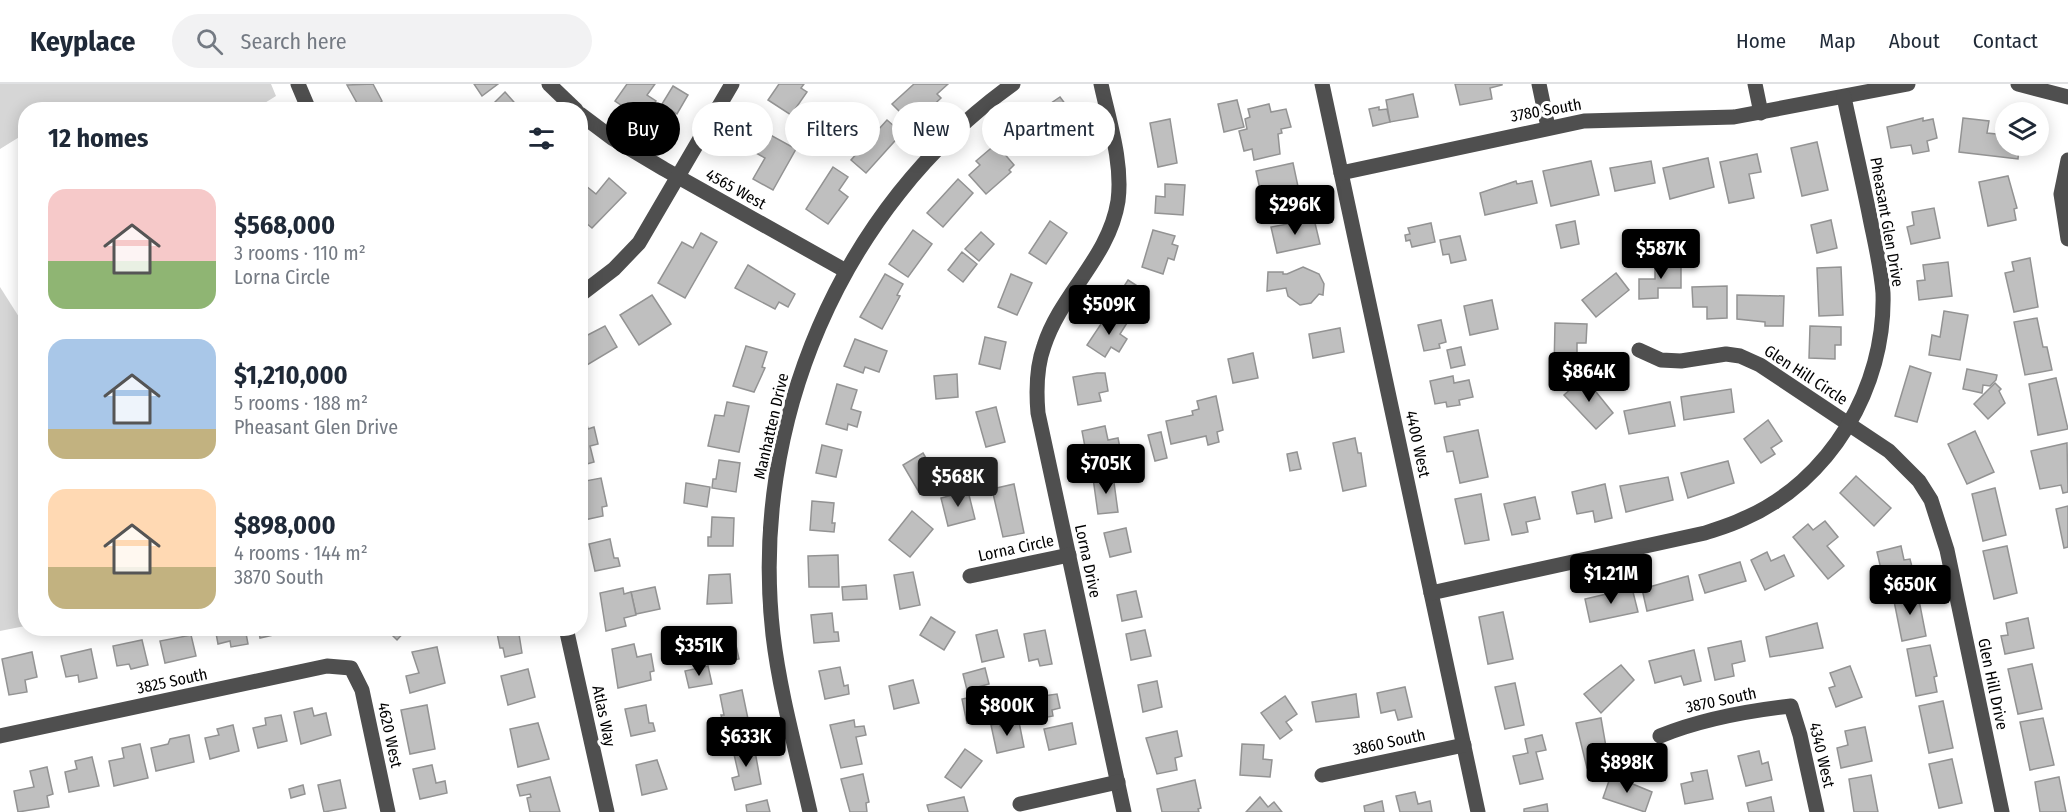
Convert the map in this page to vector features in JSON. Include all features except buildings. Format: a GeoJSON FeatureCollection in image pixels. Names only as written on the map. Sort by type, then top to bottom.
{"type":"FeatureCollection","features":[{"type":"Feature","properties":{"kind":"street"},"geometry":{"type":"LineString","coordinates":[[297,84],[305,102]]}},
{"type":"Feature","properties":{"kind":"street"},"geometry":{"type":"LineString","coordinates":[[549,84],[568,102]]}},
{"type":"Feature","properties":{"kind":"street"},"geometry":{"type":"LineString","coordinates":[[588,289],[614,269],[639,243],[732,84]]}},
{"type":"Feature","properties":{"kind":"street","name":"Manhatten Drive"},"geometry":{"type":"LineString","coordinates":[[810,812],[773,635],[770,517],[794,393],[816,330],[846,271],[894,197],[950,136],[1013,84]]}},
{"type":"Feature","properties":{"kind":"street","name":"Lorna Drive"},"geometry":{"type":"LineString","coordinates":[[1101,84],[1116,156],[1118,201],[1110,231],[1101,250],[1056,320],[1044,344],[1038,366],[1036,391],[1038,413],[1124,812]]}},
{"type":"Feature","properties":{"kind":"street","name":"4400 West"},"geometry":{"type":"LineString","coordinates":[[1322,84],[1478,812]]}},
{"type":"Feature","properties":{"kind":"street"},"geometry":{"type":"LineString","coordinates":[[1539,84],[1548,127]]}},
{"type":"Feature","properties":{"kind":"street"},"geometry":{"type":"LineString","coordinates":[[1755,84],[1761,113]]}},
{"type":"Feature","properties":{"kind":"street","name":"3780 South"},"geometry":{"type":"LineString","coordinates":[[1341,173],[1548,127],[1616,119],[1706,119],[1761,113],[1908,84]]}},
{"type":"Feature","properties":{"kind":"street"},"geometry":{"type":"LineString","coordinates":[[2018,84],[2068,97]]}},
{"type":"Feature","properties":{"kind":"street","name":"Pheasant Glen Drive"},"geometry":{"type":"LineString","coordinates":[[1431,593],[1705,533],[1744,519],[1775,501],[1808,476],[1832,451],[1863,396],[1874,367],[1882,317],[1877,250],[1844,97]]}},
{"type":"Feature","properties":{"kind":"street","name":"4565 West"},"geometry":{"type":"LineString","coordinates":[[588,120],[612,138],[846,271]]}},
{"type":"Feature","properties":{"kind":"street"},"geometry":{"type":"LineString","coordinates":[[2068,160],[2061,194],[2068,239]]}},
{"type":"Feature","properties":{"kind":"street","name":"Glen Hill Circle"},"geometry":{"type":"LineString","coordinates":[[1639,350],[1661,360],[1681,361],[1726,354],[1740,356],[1760,365],[1849,424]]}},
{"type":"Feature","properties":{"kind":"street","name":"Glen Hill Drive"},"geometry":{"type":"LineString","coordinates":[[1849,424],[1903,464],[1931,500],[1947,550],[2002,812]]}},
{"type":"Feature","properties":{"kind":"street","name":"Lorna Circle"},"geometry":{"type":"LineString","coordinates":[[970,576],[1069,555]]}},
{"type":"Feature","properties":{"kind":"street","name":"Atlas Way"},"geometry":{"type":"LineString","coordinates":[[568,636],[607,812]]}},
{"type":"Feature","properties":{"kind":"street","name":"3825 South"},"geometry":{"type":"LineString","coordinates":[[0,736],[327,666],[351,668]]}},
{"type":"Feature","properties":{"kind":"street","name":"4620 West"},"geometry":{"type":"LineString","coordinates":[[351,668],[362,690],[388,812]]}},
{"type":"Feature","properties":{"kind":"street","name":"3870 South"},"geometry":{"type":"LineString","coordinates":[[1660,736],[1690,724],[1755,710],[1791,706]]}},
{"type":"Feature","properties":{"kind":"street","name":"4340 West"},"geometry":{"type":"LineString","coordinates":[[1791,706],[1800,735],[1816,812]]}},
{"type":"Feature","properties":{"kind":"street","name":"3860 South"},"geometry":{"type":"LineString","coordinates":[[1322,775],[1464,745]]}},
{"type":"Feature","properties":{"kind":"street"},"geometry":{"type":"LineString","coordinates":[[1020,804],[1118,782]]}},
{"type":"Feature","properties":{"kind":"shaded area"},"geometry":{"type":"Polygon","coordinates":[[[0,84],[271,84],[276,96],[266,102],[18,102],[18,138],[0,149],[0,84]]]}},
{"type":"Feature","properties":{"kind":"shaded area"},"geometry":{"type":"Polygon","coordinates":[[[0,287],[18,315],[18,627],[0,631],[0,287]]]}}]}
